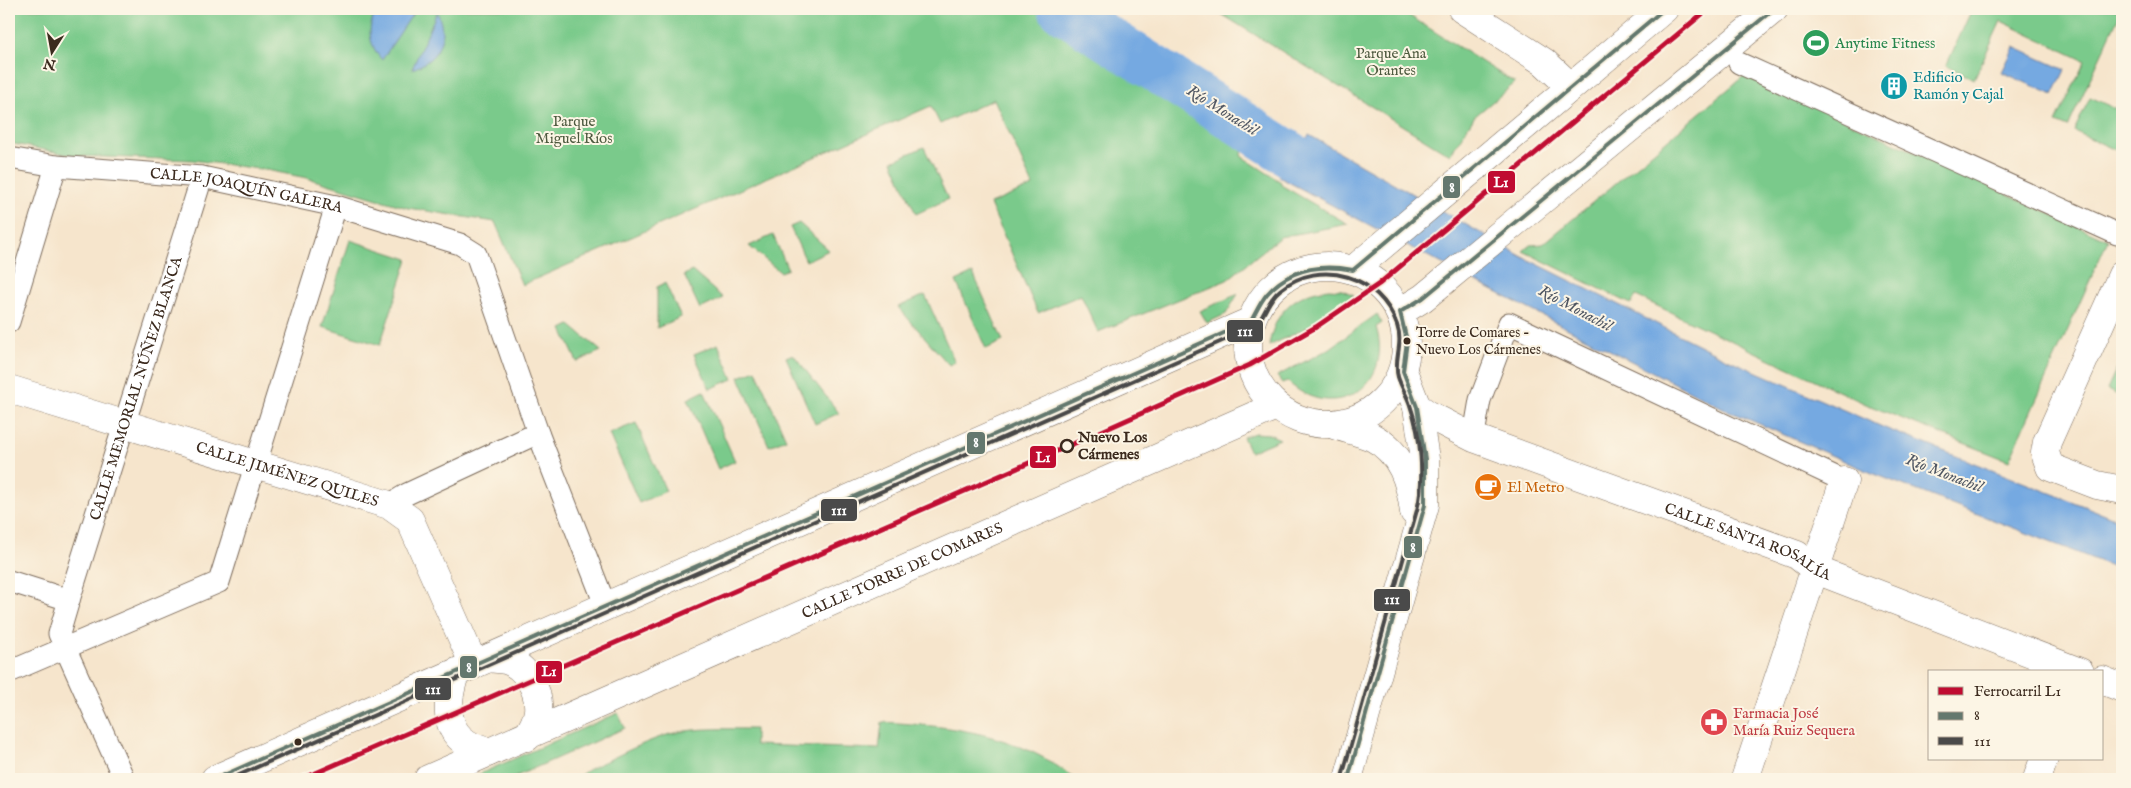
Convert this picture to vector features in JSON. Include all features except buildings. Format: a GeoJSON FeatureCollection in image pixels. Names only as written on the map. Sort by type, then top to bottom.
{"type":"FeatureCollection","features":[{"type":"Feature","properties":{"kind":"main road"},"geometry":{"type":"LineString","coordinates":[[1462,9],[1544,62],[1571,87]]}},
{"type":"Feature","properties":{"kind":"main road"},"geometry":{"type":"LineString","coordinates":[[1353,270],[1664,9]]}},
{"type":"Feature","properties":{"kind":"main road"},"geometry":{"type":"LineString","coordinates":[[1400,312],[1423,298],[1774,9]]}},
{"type":"Feature","properties":{"kind":"main road"},"geometry":{"type":"LineString","coordinates":[[1334,425],[1364,416],[1388,397],[1403,370],[1407,341],[1400,312],[1379,284],[1353,270],[1332,266],[1312,268],[1292,274],[1267,294],[1251,321],[1248,343],[1250,364],[1255,380],[1264,394],[1276,406],[1303,422],[1334,425],[1372,437],[1389,449],[1403,466],[1411,488],[1418,534]]}},
{"type":"Feature","properties":{"kind":"main road"},"geometry":{"type":"LineString","coordinates":[[2122,275],[2047,442],[2044,454],[2050,467],[2097,484],[2122,490]]}},
{"type":"Feature","properties":{"kind":"main road"},"geometry":{"type":"LineString","coordinates":[[214,779],[1251,321]]}},
{"type":"Feature","properties":{"kind":"main road"},"geometry":{"type":"LineString","coordinates":[[1348,779],[1418,534],[1424,504],[1426,482],[1425,459],[1417,407],[1403,370]]}},
{"type":"Feature","properties":{"kind":"main road","name":"CALLE JIMÉNEZ QUILES"},"geometry":{"type":"LineString","coordinates":[[9,389],[256,466],[389,505],[410,520],[473,666]]}},
{"type":"Feature","properties":{"kind":"main road","name":"CALLE TORRE DE COMARES"},"geometry":{"type":"LineString","coordinates":[[528,737],[1276,406]]}},
{"type":"Feature","properties":{"kind":"main road","name":"CALLE SANTA ROSALÍA"},"geometry":{"type":"LineString","coordinates":[[1417,407],[1429,416],[1474,438],[1797,555],[1816,570],[2073,670]]}},
{"type":"Feature","properties":{"kind":"main road"},"geometry":{"type":"LineString","coordinates":[[1745,779],[1844,481]]}},
{"type":"Feature","properties":{"kind":"main road"},"geometry":{"type":"LineString","coordinates":[[428,779],[528,737],[534,726],[538,711],[537,694],[521,668],[508,660],[473,666],[449,694],[448,715],[454,730],[463,741],[489,752]]}},
{"type":"Feature","properties":{"kind":"main road"},"geometry":{"type":"LineString","coordinates":[[2104,681],[2122,688]]}},
{"type":"Feature","properties":{"kind":"main road"},"geometry":{"type":"LineString","coordinates":[[2037,779],[2044,760]]}},
{"type":"Feature","properties":{"kind":"street"},"geometry":{"type":"LineString","coordinates":[[1738,63],[2116,234]]}},
{"type":"Feature","properties":{"kind":"street","name":"CALLE JOAQUÍN GALERA"},"geometry":{"type":"LineString","coordinates":[[9,158],[56,166],[202,177],[336,206],[460,244],[476,254],[538,433]]}},
{"type":"Feature","properties":{"kind":"street"},"geometry":{"type":"LineString","coordinates":[[9,322],[56,166]]}},
{"type":"Feature","properties":{"kind":"street","name":"CALLE MEMORIAL NÚÑEZ BLANCA"},"geometry":{"type":"LineString","coordinates":[[124,779],[59,634],[202,177]]}},
{"type":"Feature","properties":{"kind":"street"},"geometry":{"type":"LineString","coordinates":[[9,672],[219,582],[336,206]]}},
{"type":"Feature","properties":{"kind":"street"},"geometry":{"type":"LineString","coordinates":[[1475,429],[1480,400],[1509,323],[1844,481]]}},
{"type":"Feature","properties":{"kind":"street"},"geometry":{"type":"LineString","coordinates":[[389,505],[407,494],[538,433],[606,607]]}},
{"type":"Feature","properties":{"kind":"street"},"geometry":{"type":"LineString","coordinates":[[9,581],[69,600]]}},
{"type":"Feature","properties":{"kind":"green space","name":"Parque Miguel Ríos"},"geometry":{"type":"Polygon","coordinates":[[[9,9],[1036,9],[1245,145],[1241,156],[1281,182],[1281,185],[1348,224],[1280,237],[1227,280],[1098,332],[1081,295],[1038,313],[990,204],[1033,186],[994,99],[940,124],[931,106],[522,285],[495,222],[408,208],[307,178],[266,170],[192,160],[76,156],[9,143],[9,9]]]}},
{"type":"Feature","properties":{"kind":"green space","name":"Parque Ana Orantes"},"geometry":{"type":"Polygon","coordinates":[[[1213,9],[1399,9],[1515,83],[1474,117],[1450,155],[1213,9]]]}},
{"type":"Feature","properties":{"kind":"green space"},"geometry":{"type":"Polygon","coordinates":[[[1972,9],[2122,9],[2068,127],[2056,122],[2085,61],[2001,21],[1974,79],[1946,66],[1972,9]]]}},
{"type":"Feature","properties":{"kind":"green space"},"geometry":{"type":"Polygon","coordinates":[[[1745,75],[2108,240],[2009,461],[1868,405],[1636,296],[1631,304],[1523,251],[1530,245],[1543,244],[1745,75]]]}},
{"type":"Feature","properties":{"kind":"green space"},"geometry":{"type":"Polygon","coordinates":[[[2090,97],[2122,111],[2122,153],[2074,131],[2090,97]]]}},
{"type":"Feature","properties":{"kind":"green space"},"geometry":{"type":"Polygon","coordinates":[[[924,147],[948,199],[916,214],[892,161],[924,147]]]}},
{"type":"Feature","properties":{"kind":"green space"},"geometry":{"type":"Polygon","coordinates":[[[799,223],[829,250],[806,261],[790,227],[799,223]]]}},
{"type":"Feature","properties":{"kind":"green space"},"geometry":{"type":"Polygon","coordinates":[[[773,235],[788,269],[780,272],[749,246],[773,235]]]}},
{"type":"Feature","properties":{"kind":"green space"},"geometry":{"type":"Polygon","coordinates":[[[350,240],[408,259],[380,345],[322,327],[350,240]]]}},
{"type":"Feature","properties":{"kind":"green space"},"geometry":{"type":"Polygon","coordinates":[[[692,271],[723,298],[700,309],[684,275],[692,271]]]}},
{"type":"Feature","properties":{"kind":"green space"},"geometry":{"type":"Polygon","coordinates":[[[973,273],[1003,341],[986,349],[956,281],[973,273]]]}},
{"type":"Feature","properties":{"kind":"green space"},"geometry":{"type":"Polygon","coordinates":[[[665,283],[681,317],[657,328],[657,287],[665,283]]]}},
{"type":"Feature","properties":{"kind":"green space"},"geometry":{"type":"Polygon","coordinates":[[[1329,289],[1342,290],[1354,295],[1314,324],[1269,346],[1276,323],[1288,306],[1306,294],[1329,289]]]}},
{"type":"Feature","properties":{"kind":"green space"},"geometry":{"type":"Polygon","coordinates":[[[1238,294],[1226,314],[1207,323],[1200,311],[1238,294]]]}},
{"type":"Feature","properties":{"kind":"green space"},"geometry":{"type":"Polygon","coordinates":[[[925,295],[955,362],[949,365],[898,307],[925,295]]]}},
{"type":"Feature","properties":{"kind":"green space"},"geometry":{"type":"Polygon","coordinates":[[[1377,314],[1382,323],[1376,327],[1379,348],[1376,367],[1368,382],[1356,393],[1340,399],[1323,400],[1305,394],[1287,381],[1282,383],[1277,376],[1329,349],[1377,314]]]}},
{"type":"Feature","properties":{"kind":"green space"},"geometry":{"type":"Polygon","coordinates":[[[570,325],[601,351],[577,362],[562,329],[570,325]]]}},
{"type":"Feature","properties":{"kind":"green space"},"geometry":{"type":"Polygon","coordinates":[[[718,344],[733,379],[710,389],[694,354],[718,344]]]}},
{"type":"Feature","properties":{"kind":"green space"},"geometry":{"type":"Polygon","coordinates":[[[793,354],[839,413],[815,424],[786,357],[793,354]]]}},
{"type":"Feature","properties":{"kind":"green space"},"geometry":{"type":"Polygon","coordinates":[[[2122,357],[2122,397],[2107,390],[2122,357]]]}},
{"type":"Feature","properties":{"kind":"green space"},"geometry":{"type":"Polygon","coordinates":[[[756,370],[786,439],[769,446],[739,377],[756,370]]]}},
{"type":"Feature","properties":{"kind":"green space"},"geometry":{"type":"Polygon","coordinates":[[[704,391],[735,461],[718,469],[688,399],[704,391]]]}},
{"type":"Feature","properties":{"kind":"green space"},"geometry":{"type":"Polygon","coordinates":[[[636,423],[666,491],[639,503],[609,434],[636,423]]]}},
{"type":"Feature","properties":{"kind":"green space"},"geometry":{"type":"Polygon","coordinates":[[[1255,433],[1269,434],[1280,439],[1250,452],[1243,437],[1255,433]]]}},
{"type":"Feature","properties":{"kind":"green space"},"geometry":{"type":"Polygon","coordinates":[[[618,713],[625,728],[510,779],[468,779],[618,713]]]}},
{"type":"Feature","properties":{"kind":"green space"},"geometry":{"type":"Polygon","coordinates":[[[882,722],[959,730],[1007,742],[1031,751],[1075,779],[576,779],[593,767],[634,748],[663,736],[680,732],[712,729],[755,729],[755,745],[879,749],[882,722]]]}},
{"type":"Feature","properties":{"kind":"water"},"geometry":{"type":"Polygon","coordinates":[[[378,9],[416,9],[382,60],[374,48],[370,35],[374,15],[378,9]]]}},
{"type":"Feature","properties":{"kind":"water"},"geometry":{"type":"Polygon","coordinates":[[[437,12],[442,30],[439,46],[429,60],[412,69],[437,12]]]}},
{"type":"Feature","properties":{"kind":"water"},"geometry":{"type":"Polygon","coordinates":[[[2014,47],[2065,70],[2053,95],[2002,72],[2014,47]]]}},
{"type":"Feature","properties":{"kind":"water"},"geometry":{"type":"Polygon","coordinates":[[[1309,135],[1521,256],[1725,358],[1887,429],[2122,521],[2122,570],[1872,473],[1727,410],[1484,286],[1279,177],[1309,135]]]}},
{"type":"Feature","properties":{"kind":"waterway","name":"Río Monachil"},"geometry":{"type":"LineString","coordinates":[[1061,9],[1294,157],[1350,187]]}},
{"type":"Feature","properties":{"kind":"rail line","name":"L1"},"geometry":{"type":"LineString","coordinates":[[302,779],[1066,447],[1250,365],[1316,327],[1379,284],[1708,9]]}},
{"type":"Feature","properties":{"kind":"transit line","name":"8"},"geometry":{"type":"LineString","coordinates":[[215,779],[1251,321],[1267,294],[1276,285],[1296,273],[1318,268],[1353,270],[1664,9]]}},
{"type":"Feature","properties":{"kind":"transit line","name":"8"},"geometry":{"type":"LineString","coordinates":[[1348,779],[1425,505],[1425,459],[1417,407],[1403,371],[1407,341],[1400,312],[1423,298],[1774,9]]}},
{"type":"Feature","properties":{"kind":"transit line","name":"111"},"geometry":{"type":"LineString","coordinates":[[230,779],[1254,327],[1280,290],[1296,280],[1313,275],[1331,274],[1348,277],[1363,284],[1377,294],[1389,308],[1399,332],[1397,365],[1399,381],[1409,401],[1414,417],[1421,457],[1421,484],[1417,510],[1342,777]]}},
{"type":"Feature","properties":{"kind":"place","name":"Anytime Fitness"},"geometry":{"type":"Point","coordinates":[1816,43]}},
{"type":"Feature","properties":{"kind":"place","name":"Edificio Ramón y Cajal"},"geometry":{"type":"Point","coordinates":[1894,86]}},
{"type":"Feature","properties":{"kind":"place","name":"Torre de Comares - Nuevo Los Cármenes"},"geometry":{"type":"Point","coordinates":[1407,341]}},
{"type":"Feature","properties":{"kind":"place","name":"Nuevo Los Cármenes"},"geometry":{"type":"Point","coordinates":[1067,446]}},
{"type":"Feature","properties":{"kind":"place","name":"El Metro"},"geometry":{"type":"Point","coordinates":[1488,487]}},
{"type":"Feature","properties":{"kind":"place","name":"Farmacia José María Ruiz Sequera"},"geometry":{"type":"Point","coordinates":[1714,722]}}]}
